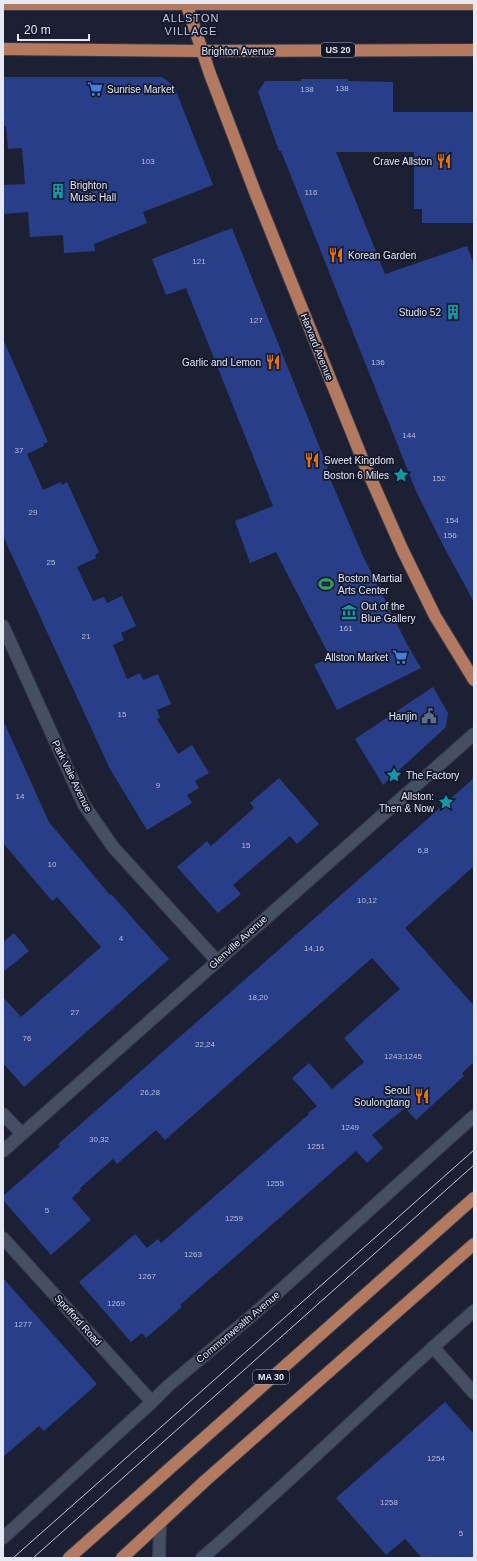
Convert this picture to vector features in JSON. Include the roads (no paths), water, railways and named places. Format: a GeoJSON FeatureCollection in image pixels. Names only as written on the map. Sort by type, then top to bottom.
{"type":"FeatureCollection","features":[{"type":"Feature","properties":{"kind":"main road"},"geometry":{"type":"LineString","coordinates":[[3,4],[474,4]]}},
{"type":"Feature","properties":{"kind":"main road","name":"Harvard Avenue"},"geometry":{"type":"LineString","coordinates":[[186,4],[258,200],[364,463],[403,551],[435,616],[474,680]]}},
{"type":"Feature","properties":{"kind":"main road","name":"Brighton Avenue"},"geometry":{"type":"LineString","coordinates":[[3,49],[202,51],[474,50]]}},
{"type":"Feature","properties":{"kind":"main road","name":"MA 30"},"geometry":{"type":"LineString","coordinates":[[69,1558],[474,1198]]}},
{"type":"Feature","properties":{"kind":"main road"},"geometry":{"type":"LineString","coordinates":[[122,1558],[216,1471],[474,1244]]}},
{"type":"Feature","properties":{"kind":"street","name":"Park Vale Avenue"},"geometry":{"type":"LineString","coordinates":[[3,626],[84,805],[113,847],[217,961]]}},
{"type":"Feature","properties":{"kind":"street","name":"Glenville Avenue"},"geometry":{"type":"LineString","coordinates":[[3,1151],[474,734]]}},
{"type":"Feature","properties":{"kind":"street"},"geometry":{"type":"LineString","coordinates":[[3,1114],[22,1134]]}},
{"type":"Feature","properties":{"kind":"street","name":"Commonwealth Avenue"},"geometry":{"type":"LineString","coordinates":[[3,1538],[168,1386],[255,1313],[474,1116]]}},
{"type":"Feature","properties":{"kind":"street","name":"Spofford Road"},"geometry":{"type":"LineString","coordinates":[[3,1238],[152,1402]]}},
{"type":"Feature","properties":{"kind":"street"},"geometry":{"type":"LineString","coordinates":[[202,1558],[267,1502],[433,1346],[474,1311]]}},
{"type":"Feature","properties":{"kind":"street"},"geometry":{"type":"LineString","coordinates":[[433,1346],[474,1393]]}},
{"type":"Feature","properties":{"kind":"street"},"geometry":{"type":"LineString","coordinates":[[160,1524],[160,1558]]}},
{"type":"Feature","properties":{"kind":"tram line"},"geometry":{"type":"LineString","coordinates":[[13,1558],[474,1150]]}},
{"type":"Feature","properties":{"kind":"tram line"},"geometry":{"type":"LineString","coordinates":[[33,1558],[474,1165]]}},
{"type":"Feature","properties":{"kind":"place","name":"Sunrise Market"},"geometry":{"type":"Point","coordinates":[95,89]}},
{"type":"Feature","properties":{"kind":"place","name":"Crave Allston"},"geometry":{"type":"Point","coordinates":[444,161]}},
{"type":"Feature","properties":{"kind":"place","name":"Brighton Music Hall"},"geometry":{"type":"Point","coordinates":[58,191]}},
{"type":"Feature","properties":{"kind":"place","name":"Korean Garden"},"geometry":{"type":"Point","coordinates":[336,255]}},
{"type":"Feature","properties":{"kind":"place","name":"Studio 52"},"geometry":{"type":"Point","coordinates":[453,312]}},
{"type":"Feature","properties":{"kind":"place","name":"Garlic and Lemon"},"geometry":{"type":"Point","coordinates":[273,362]}},
{"type":"Feature","properties":{"kind":"place","name":"Sweet Kingdom"},"geometry":{"type":"Point","coordinates":[312,460]}},
{"type":"Feature","properties":{"kind":"place","name":"Boston 6 Miles"},"geometry":{"type":"Point","coordinates":[401,475]}},
{"type":"Feature","properties":{"kind":"place","name":"Boston Martial Arts Center"},"geometry":{"type":"Point","coordinates":[326,584]}},
{"type":"Feature","properties":{"kind":"place","name":"Out of the Blue Gallery"},"geometry":{"type":"Point","coordinates":[349,612]}},
{"type":"Feature","properties":{"kind":"place","name":"Allston Market"},"geometry":{"type":"Point","coordinates":[400,657]}},
{"type":"Feature","properties":{"kind":"place","name":"Hanjin"},"geometry":{"type":"Point","coordinates":[429,716]}},
{"type":"Feature","properties":{"kind":"place","name":"The Factory"},"geometry":{"type":"Point","coordinates":[394,775]}},
{"type":"Feature","properties":{"kind":"place","name":"Allston: Then & Now"},"geometry":{"type":"Point","coordinates":[446,802]}},
{"type":"Feature","properties":{"kind":"place","name":"Seoul Soulongtang"},"geometry":{"type":"Point","coordinates":[422,1096]}},
{"type":"Feature","properties":{"kind":"district","name":"ALLSTON VILLAGE"},"geometry":{"type":"Point","coordinates":[191,24]}}]}
